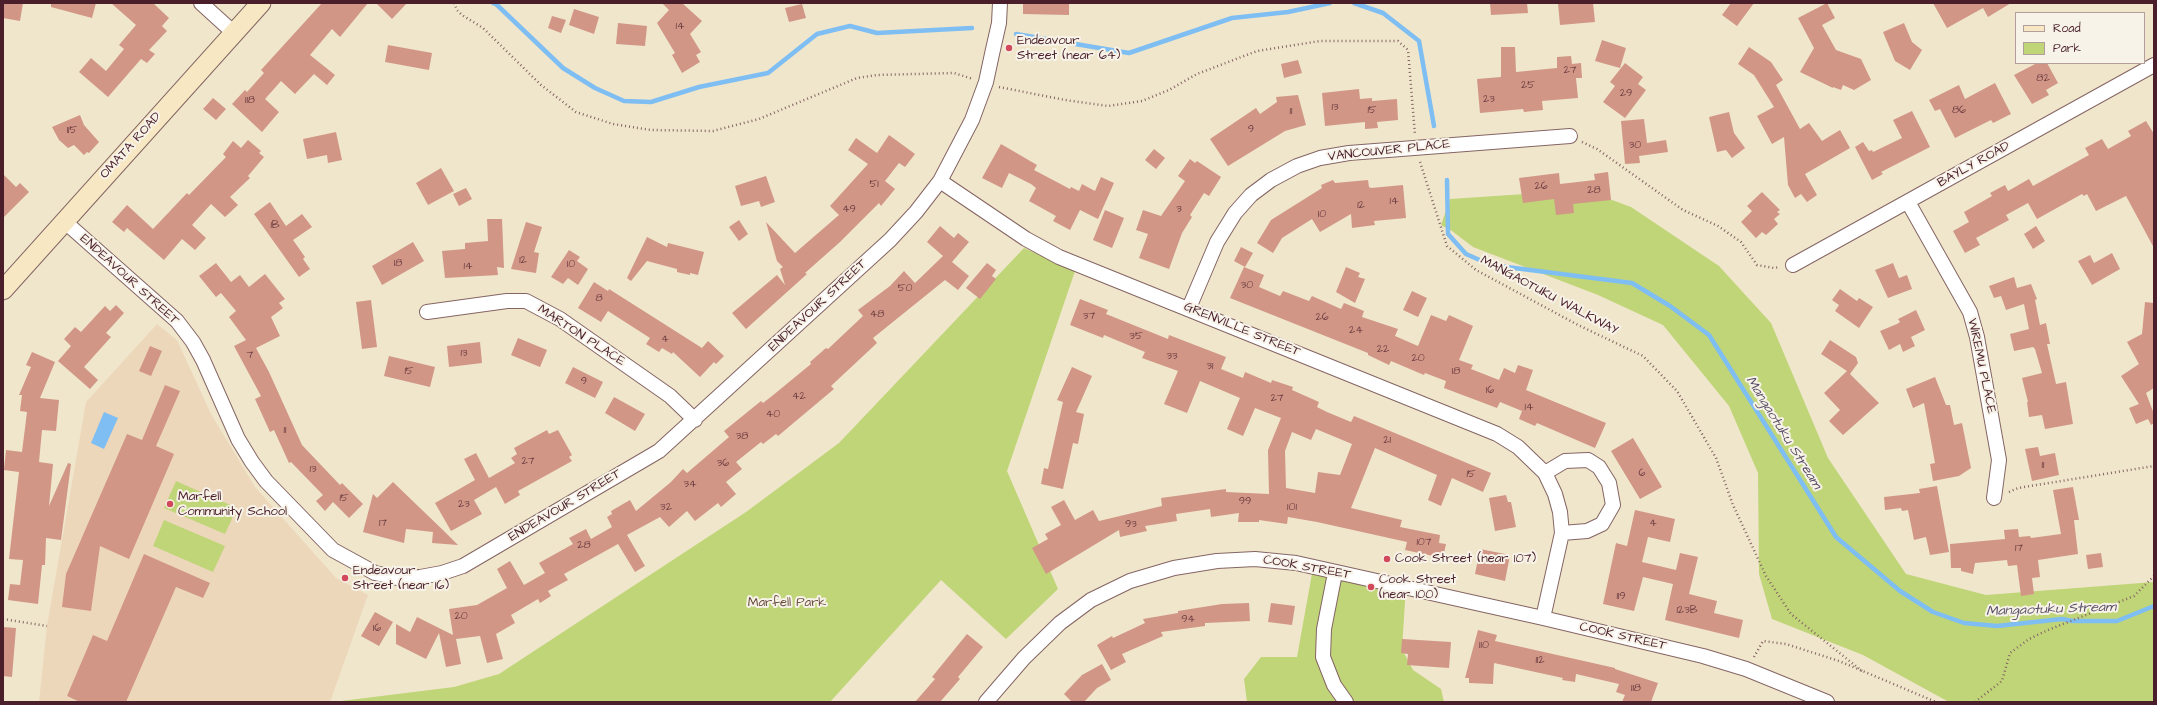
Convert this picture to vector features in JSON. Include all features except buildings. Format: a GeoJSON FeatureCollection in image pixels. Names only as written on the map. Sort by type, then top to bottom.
{"type":"FeatureCollection","features":[{"type":"Feature","properties":{"kind":"main road","name":"OMATA ROAD"},"geometry":{"type":"LineString","coordinates":[[3,290],[261,3]]}},
{"type":"Feature","properties":{"kind":"street"},"geometry":{"type":"LineString","coordinates":[[201,3],[234,33]]}},
{"type":"Feature","properties":{"kind":"street","name":"ENDEAVOUR STREET"},"geometry":{"type":"LineString","coordinates":[[64,221],[177,321],[193,342],[203,360],[238,439],[266,481],[333,550],[375,573],[397,578],[420,577],[442,573],[463,566],[659,450],[694,420],[890,240],[916,212],[940,181],[972,120],[986,82],[999,23],[1000,3]]}},
{"type":"Feature","properties":{"kind":"street","name":"BAYLY ROAD"},"geometry":{"type":"LineString","coordinates":[[1793,265],[2154,65]]}},
{"type":"Feature","properties":{"kind":"street","name":"VANCOUVER PLACE"},"geometry":{"type":"LineString","coordinates":[[1189,308],[1216,242],[1235,213],[1252,195],[1271,180],[1297,166],[1320,158],[1349,153],[1570,136]]}},
{"type":"Feature","properties":{"kind":"street","name":"GRENVILLE STREET"},"geometry":{"type":"LineString","coordinates":[[940,181],[1026,239],[1059,257],[1189,308],[1497,434],[1518,447],[1546,473],[1555,494],[1560,512],[1562,533],[1544,618]]}},
{"type":"Feature","properties":{"kind":"street","name":"WIREMU PLACE"},"geometry":{"type":"LineString","coordinates":[[1908,202],[1970,312],[1977,337],[1999,460],[1994,498]]}},
{"type":"Feature","properties":{"kind":"street","name":"MARTON PLACE"},"geometry":{"type":"LineString","coordinates":[[427,312],[507,301],[526,301],[560,319],[670,396],[694,420]]}},
{"type":"Feature","properties":{"kind":"street"},"geometry":{"type":"LineString","coordinates":[[1546,473],[1565,461],[1588,460],[1599,467],[1609,483],[1613,505],[1602,524],[1587,531],[1562,533]]}},
{"type":"Feature","properties":{"kind":"street","name":"COOK STREET"},"geometry":{"type":"LineString","coordinates":[[986,702],[1024,658],[1060,623],[1091,600],[1130,581],[1174,568],[1217,561],[1255,559],[1296,563],[1544,618],[1703,656],[1746,669],[1827,702]]}},
{"type":"Feature","properties":{"kind":"street"},"geometry":{"type":"LineString","coordinates":[[1336,573],[1324,629],[1323,657],[1334,685],[1346,702]]}},
{"type":"Feature","properties":{"kind":"path","name":"MANGAOTUKU WALKWAY"},"geometry":{"type":"LineString","coordinates":[[454,3],[457,10],[462,15],[483,28],[541,85],[576,112],[612,124],[651,130],[713,131],[759,119],[857,78],[877,75],[954,73],[1065,100],[1108,106],[1142,101],[1169,90],[1197,74],[1258,51],[1320,41],[1398,41],[1408,50],[1417,147],[1421,170],[1447,246],[1476,270],[1578,325],[1643,356],[1677,391],[1716,458],[1733,505],[1766,576],[1791,614],[1862,671]]}},
{"type":"Feature","properties":{"kind":"path"},"geometry":{"type":"LineString","coordinates":[[1570,136],[1597,149],[1683,210],[1718,226],[1741,242],[1757,265],[1774,268],[1793,265]]}},
{"type":"Feature","properties":{"kind":"path"},"geometry":{"type":"LineString","coordinates":[[1994,498],[2018,488],[2154,466]]}},
{"type":"Feature","properties":{"kind":"path"},"geometry":{"type":"LineString","coordinates":[[1975,702],[2002,680],[2010,653],[2029,639],[2134,596],[2154,576]]}},
{"type":"Feature","properties":{"kind":"path"},"geometry":{"type":"LineString","coordinates":[[3,619],[47,626]]}},
{"type":"Feature","properties":{"kind":"path","name":"MANGAOTUKU WALKWAY"},"geometry":{"type":"LineString","coordinates":[[1746,669],[1763,641],[1786,644],[1839,661],[1936,702]]}},
{"type":"Feature","properties":{"kind":"shaded area","name":"Marfell Community School"},"geometry":{"type":"Polygon","coordinates":[[[157,324],[177,340],[211,414],[255,487],[336,578],[368,595],[330,702],[39,702],[47,626],[86,402],[157,324]]]}},
{"type":"Feature","properties":{"kind":"green space"},"geometry":{"type":"Polygon","coordinates":[[[1585,190],[1631,207],[1719,266],[1771,323],[1828,458],[1906,574],[1986,595],[2154,582],[2154,700],[2150,702],[1949,702],[1863,655],[1772,619],[1759,574],[1758,473],[1729,406],[1663,325],[1598,295],[1473,247],[1452,231],[1441,225],[1450,199],[1585,190]]]}},
{"type":"Feature","properties":{"kind":"green space","name":"Marfell Park"},"geometry":{"type":"Polygon","coordinates":[[[1024,248],[1075,271],[1007,471],[1058,589],[1006,639],[941,580],[830,702],[333,702],[454,687],[499,674],[746,512],[839,443],[1024,248]]]}},
{"type":"Feature","properties":{"kind":"green space"},"geometry":{"type":"Polygon","coordinates":[[[176,481],[237,508],[225,534],[164,508],[176,481]]]}},
{"type":"Feature","properties":{"kind":"green space"},"geometry":{"type":"Polygon","coordinates":[[[164,520],[225,546],[213,572],[153,546],[164,520]]]}},
{"type":"Feature","properties":{"kind":"green space"},"geometry":{"type":"Polygon","coordinates":[[[1313,568],[1406,586],[1402,649],[1413,670],[1441,689],[1444,702],[1247,702],[1244,679],[1261,657],[1297,657],[1313,568]]]}},
{"type":"Feature","properties":{"kind":"water"},"geometry":{"type":"Polygon","coordinates":[[[104,412],[118,418],[104,449],[91,443],[104,412]]]}},
{"type":"Feature","properties":{"kind":"waterway","name":"Mangaotuku Stream"},"geometry":{"type":"LineString","coordinates":[[493,3],[496,4],[563,68],[595,88],[624,101],[651,102],[699,87],[768,73],[817,34],[850,26],[877,33],[972,28]]}},
{"type":"Feature","properties":{"kind":"waterway","name":"Mangaotuku Stream"},"geometry":{"type":"LineString","coordinates":[[1016,34],[1129,53],[1232,18],[1288,12],[1330,3]]}},
{"type":"Feature","properties":{"kind":"waterway","name":"Mangaotuku Stream"},"geometry":{"type":"LineString","coordinates":[[1354,3],[1383,13],[1419,41],[1434,126]]}},
{"type":"Feature","properties":{"kind":"waterway","name":"Mangaotuku Stream"},"geometry":{"type":"LineString","coordinates":[[1447,180],[1448,234],[1466,254],[1491,265],[1632,283],[1670,306],[1709,335],[1836,537],[1900,591],[1933,612],[1964,623],[1997,626],[2062,619],[2073,621],[2117,621],[2154,606]]}},
{"type":"Feature","properties":{"kind":"place","name":"Endeavour Street (near 64)"},"geometry":{"type":"Point","coordinates":[1009,48]}},
{"type":"Feature","properties":{"kind":"place","name":"Marfell Community School"},"geometry":{"type":"Point","coordinates":[170,504]}},
{"type":"Feature","properties":{"kind":"place","name":"Cook Street (near 107)"},"geometry":{"type":"Point","coordinates":[1387,559]}},
{"type":"Feature","properties":{"kind":"place","name":"Endeavour Street (near 16)"},"geometry":{"type":"Point","coordinates":[345,578]}},
{"type":"Feature","properties":{"kind":"place","name":"Cook Street (near 100)"},"geometry":{"type":"Point","coordinates":[1371,587]}}]}
